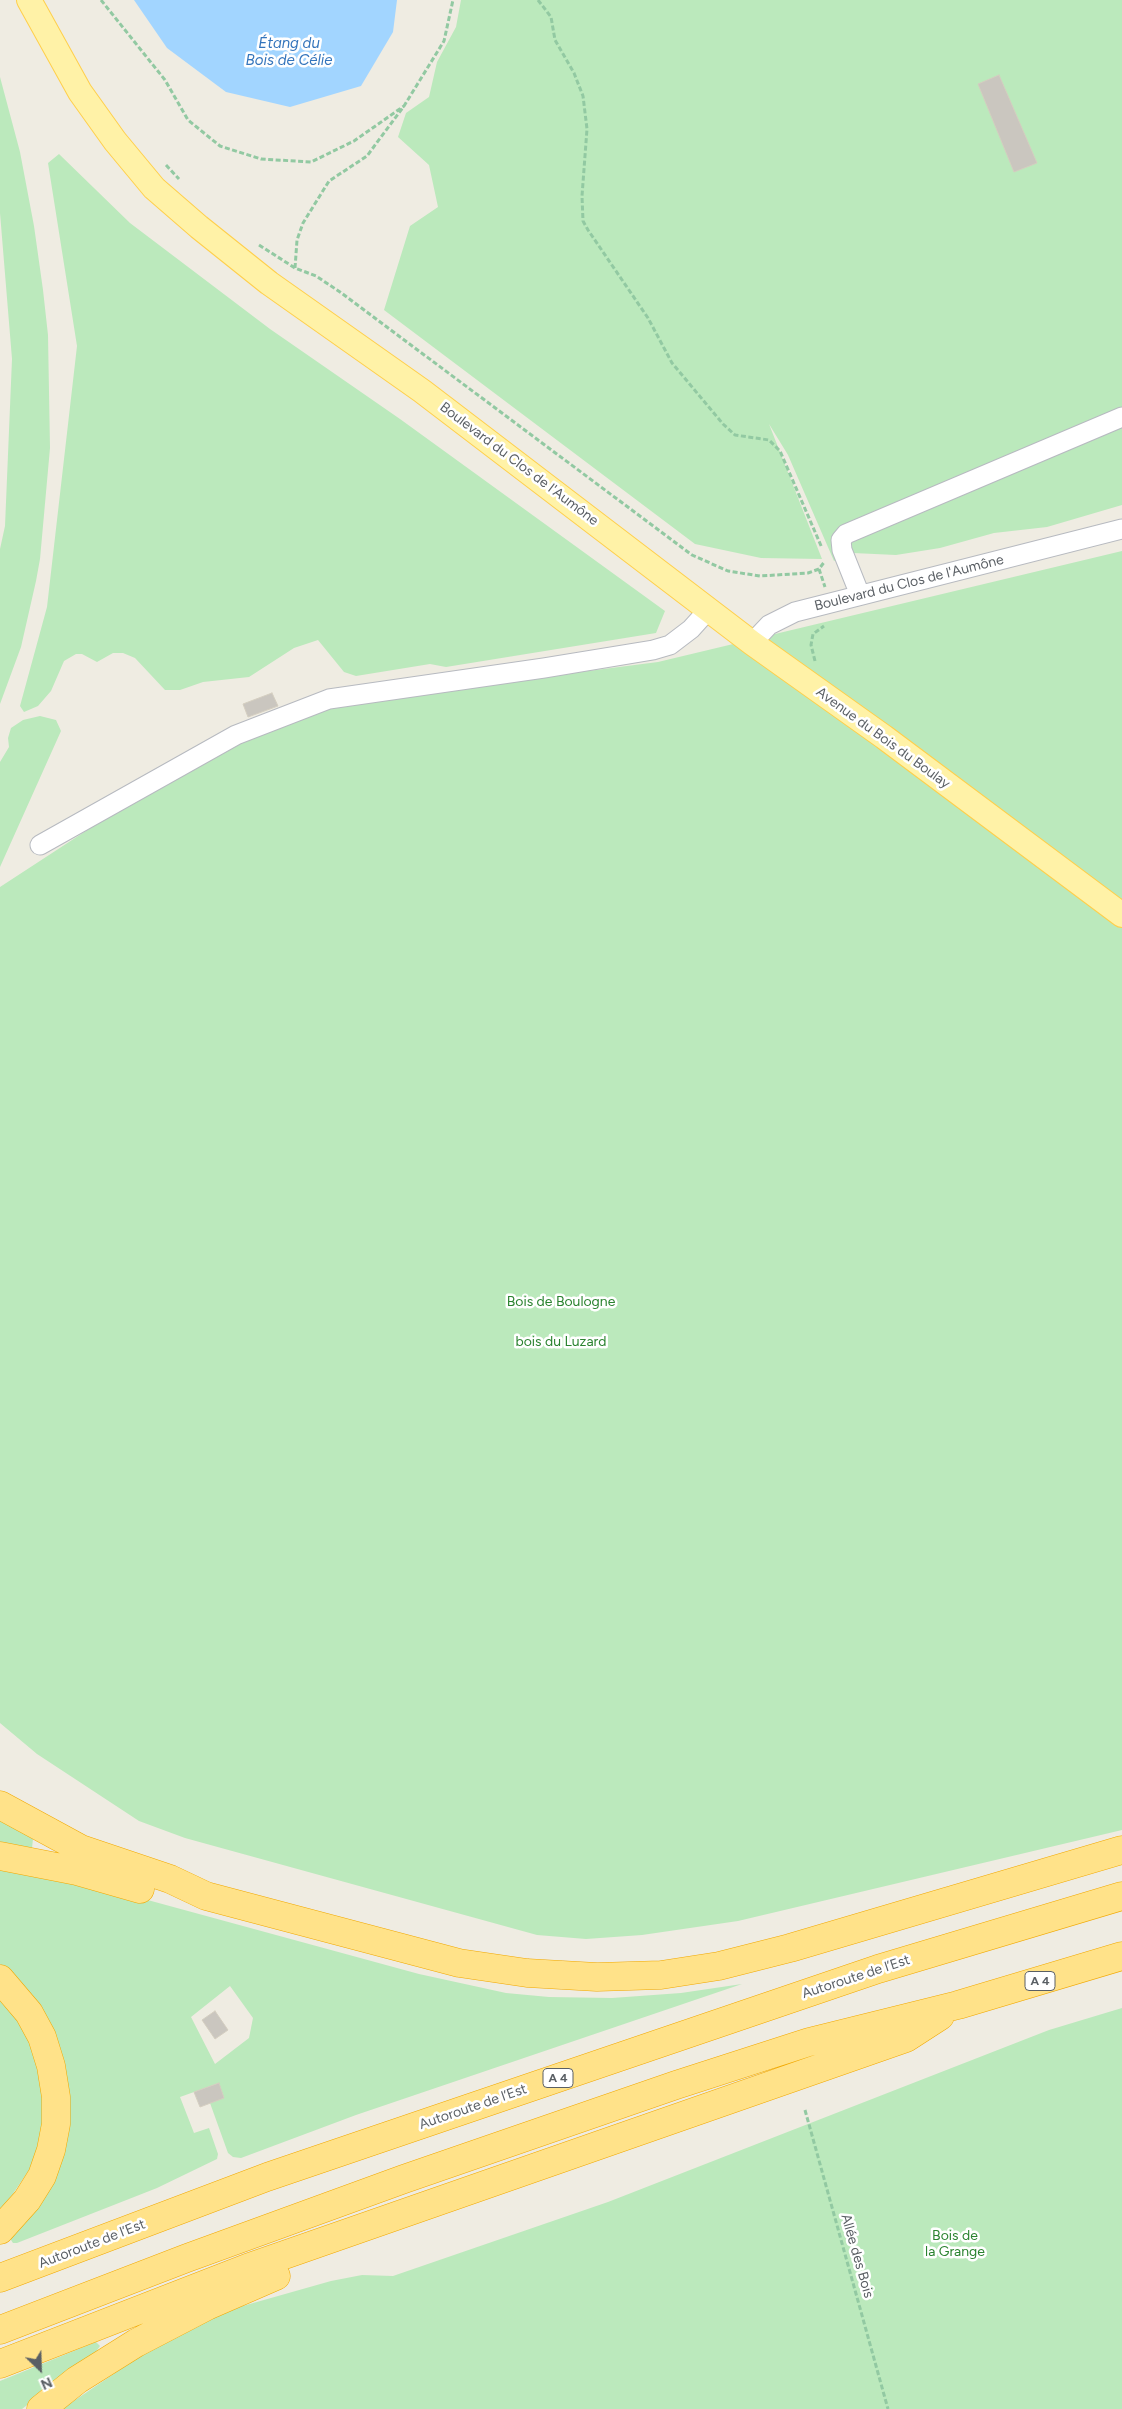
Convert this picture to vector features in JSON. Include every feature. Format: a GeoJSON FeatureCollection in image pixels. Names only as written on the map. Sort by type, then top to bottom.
{"type":"FeatureCollection","features":[{"type":"Feature","properties":{"kind":"highway"},"geometry":{"type":"LineString","coordinates":[[0,1805],[81,1849],[170,1880],[206,1896],[460,1962],[527,1973],[597,1977],[661,1975],[719,1966],[790,1948],[1122,1850]]}},
{"type":"Feature","properties":{"kind":"highway"},"geometry":{"type":"LineString","coordinates":[[0,1856],[77,1871],[168,1896],[206,1896]]}},
{"type":"Feature","properties":{"kind":"highway","name":"Autoroute de l’Est"},"geometry":{"type":"LineString","coordinates":[[0,2278],[267,2177],[352,2148],[878,1969],[1122,1896]]}},
{"type":"Feature","properties":{"kind":"highway","name":"A 4"},"geometry":{"type":"LineString","coordinates":[[0,2330],[196,2255],[404,2179],[676,2085],[809,2042],[958,2005],[1122,1956]]}},
{"type":"Feature","properties":{"kind":"highway"},"geometry":{"type":"LineString","coordinates":[[0,1979],[29,2012],[42,2038],[51,2066],[56,2106],[56,2124],[51,2150],[42,2176],[27,2200],[0,2230]]}},
{"type":"Feature","properties":{"kind":"highway"},"geometry":{"type":"LineString","coordinates":[[0,2364],[247,2268],[906,2038],[958,2005]]}},
{"type":"Feature","properties":{"kind":"highway"},"geometry":{"type":"LineString","coordinates":[[41,2409],[102,2364],[173,2323],[288,2271],[372,2239],[403,2213]]}},
{"type":"Feature","properties":{"kind":"main road","name":"Boulevard du Clos de l'Aumône"},"geometry":{"type":"LineString","coordinates":[[29,0],[80,92],[115,141],[154,188],[269,283],[422,391],[709,608],[752,643]]}},
{"type":"Feature","properties":{"kind":"main road","name":"Avenue du Bois du Boulay"},"geometry":{"type":"LineString","coordinates":[[752,643],[1122,915]]}},
{"type":"Feature","properties":{"kind":"street"},"geometry":{"type":"LineString","coordinates":[[860,595],[842,550],[841,540],[846,534],[1122,417]]}},
{"type":"Feature","properties":{"kind":"street","name":"Boulevard du Clos de l'Aumône"},"geometry":{"type":"LineString","coordinates":[[752,643],[768,625],[780,618],[860,595],[1122,529]]}},
{"type":"Feature","properties":{"kind":"street"},"geometry":{"type":"LineString","coordinates":[[40,846],[236,735],[329,699],[653,650],[670,645],[691,629],[709,608]]}},
{"type":"Feature","properties":{"kind":"path"},"geometry":{"type":"LineString","coordinates":[[101,0],[166,80],[188,120],[220,146],[261,159],[311,162],[354,141],[404,106]]}},
{"type":"Feature","properties":{"kind":"path"},"geometry":{"type":"LineString","coordinates":[[295,268],[297,240],[302,223],[329,181],[367,156],[404,106],[444,41],[453,0]]}},
{"type":"Feature","properties":{"kind":"path"},"geometry":{"type":"LineString","coordinates":[[258,244],[295,268],[316,276],[340,292],[692,555],[728,570],[760,576],[792,575],[820,570],[826,562],[824,554],[780,451],[769,440],[735,435],[723,424],[672,363],[648,318],[583,221],[582,196],[587,129],[583,96],[574,73],[556,40],[551,17],[538,0]]}},
{"type":"Feature","properties":{"kind":"path"},"geometry":{"type":"LineString","coordinates":[[160,160],[182,182]]}},
{"type":"Feature","properties":{"kind":"path","name":"Allée des Bois"},"geometry":{"type":"LineString","coordinates":[[805,2110],[888,2409]]}},
{"type":"Feature","properties":{"kind":"green space"},"geometry":{"type":"Polygon","coordinates":[[[461,0],[1122,0],[1122,505],[1047,527],[994,533],[940,548],[896,555],[853,553],[834,561],[788,455],[769,424],[822,559],[761,558],[695,544],[384,310],[410,226],[438,207],[429,165],[398,137],[406,113],[429,97],[437,62],[456,27],[461,0]]]}},
{"type":"Feature","properties":{"kind":"green space"},"geometry":{"type":"Polygon","coordinates":[[[0,77],[20,152],[34,226],[43,290],[48,335],[50,448],[40,559],[36,581],[21,647],[0,704],[0,549],[5,526],[12,359],[0,213],[0,77]]]}},
{"type":"Feature","properties":{"kind":"green space"},"geometry":{"type":"Polygon","coordinates":[[[59,154],[130,223],[270,329],[400,419],[665,611],[656,633],[446,667],[430,664],[356,676],[344,672],[318,640],[294,648],[249,677],[203,682],[180,690],[165,690],[135,658],[123,653],[113,653],[97,662],[82,654],[76,654],[64,661],[51,691],[38,706],[24,712],[20,706],[47,607],[77,346],[48,163],[59,154]]]}},
{"type":"Feature","properties":{"kind":"green space","name":"bois du Luzard"},"geometry":{"type":"Polygon","coordinates":[[[1122,551],[1122,1830],[738,1921],[642,1935],[586,1939],[537,1935],[185,1838],[139,1821],[37,1754],[0,1723],[0,887],[164,780],[308,707],[658,662],[1122,551]]]}},
{"type":"Feature","properties":{"kind":"green space"},"geometry":{"type":"Polygon","coordinates":[[[40,716],[56,720],[61,731],[0,867],[0,762],[9,747],[8,738],[11,728],[23,720],[40,716]]]}},
{"type":"Feature","properties":{"kind":"green space"},"geometry":{"type":"Polygon","coordinates":[[[0,1819],[33,1839],[32,1848],[0,1842],[0,1819]]]}},
{"type":"Feature","properties":{"kind":"green space"},"geometry":{"type":"Polygon","coordinates":[[[0,1868],[78,1881],[419,1974],[506,1993],[549,1997],[612,1998],[681,1993],[742,1984],[356,2115],[241,2158],[233,2157],[228,2153],[210,2103],[219,2083],[180,2097],[194,2133],[209,2128],[218,2154],[217,2159],[157,2188],[13,2243],[9,2237],[64,2136],[3,1967],[0,1964],[0,1868]],[[230,1986],[191,2017],[215,2064],[249,2038],[253,2018],[230,1986]]]}},
{"type":"Feature","properties":{"kind":"green space"},"geometry":{"type":"Polygon","coordinates":[[[0,1995],[17,2017],[36,2052],[45,2103],[41,2138],[31,2167],[0,2213],[0,1995]]]}},
{"type":"Feature","properties":{"kind":"green space","name":"Bois de la Grange"},"geometry":{"type":"Polygon","coordinates":[[[1122,2008],[1122,2409],[62,2409],[149,2350],[225,2311],[331,2281],[362,2275],[393,2276],[608,2202],[1049,2030],[1122,2008]]]}},
{"type":"Feature","properties":{"kind":"green space"},"geometry":{"type":"Polygon","coordinates":[[[96,2342],[100,2346],[95,2353],[22,2409],[0,2409],[0,2381],[96,2342]]]}},
{"type":"Feature","properties":{"kind":"water","name":"Étang du Bois de Célie"},"geometry":{"type":"Polygon","coordinates":[[[134,0],[397,0],[393,32],[361,86],[290,107],[226,92],[167,48],[134,0]]]}},
{"type":"Feature","properties":{"kind":"building"},"geometry":{"type":"Polygon","coordinates":[[[999,75],[1037,163],[1014,172],[978,84],[999,75]]]}},
{"type":"Feature","properties":{"kind":"building"},"geometry":{"type":"Polygon","coordinates":[[[272,693],[278,706],[248,717],[243,704],[272,693]]]}},
{"type":"Feature","properties":{"kind":"building"},"geometry":{"type":"Polygon","coordinates":[[[215,2011],[228,2030],[215,2039],[202,2020],[215,2011]]]}},
{"type":"Feature","properties":{"kind":"building"},"geometry":{"type":"Polygon","coordinates":[[[219,2083],[224,2098],[200,2107],[194,2092],[219,2083]]]}},
{"type":"Feature","properties":{"kind":"park label","name":"Bois de Boulogne"},"geometry":{"type":"Point","coordinates":[561,1302]}}]}
